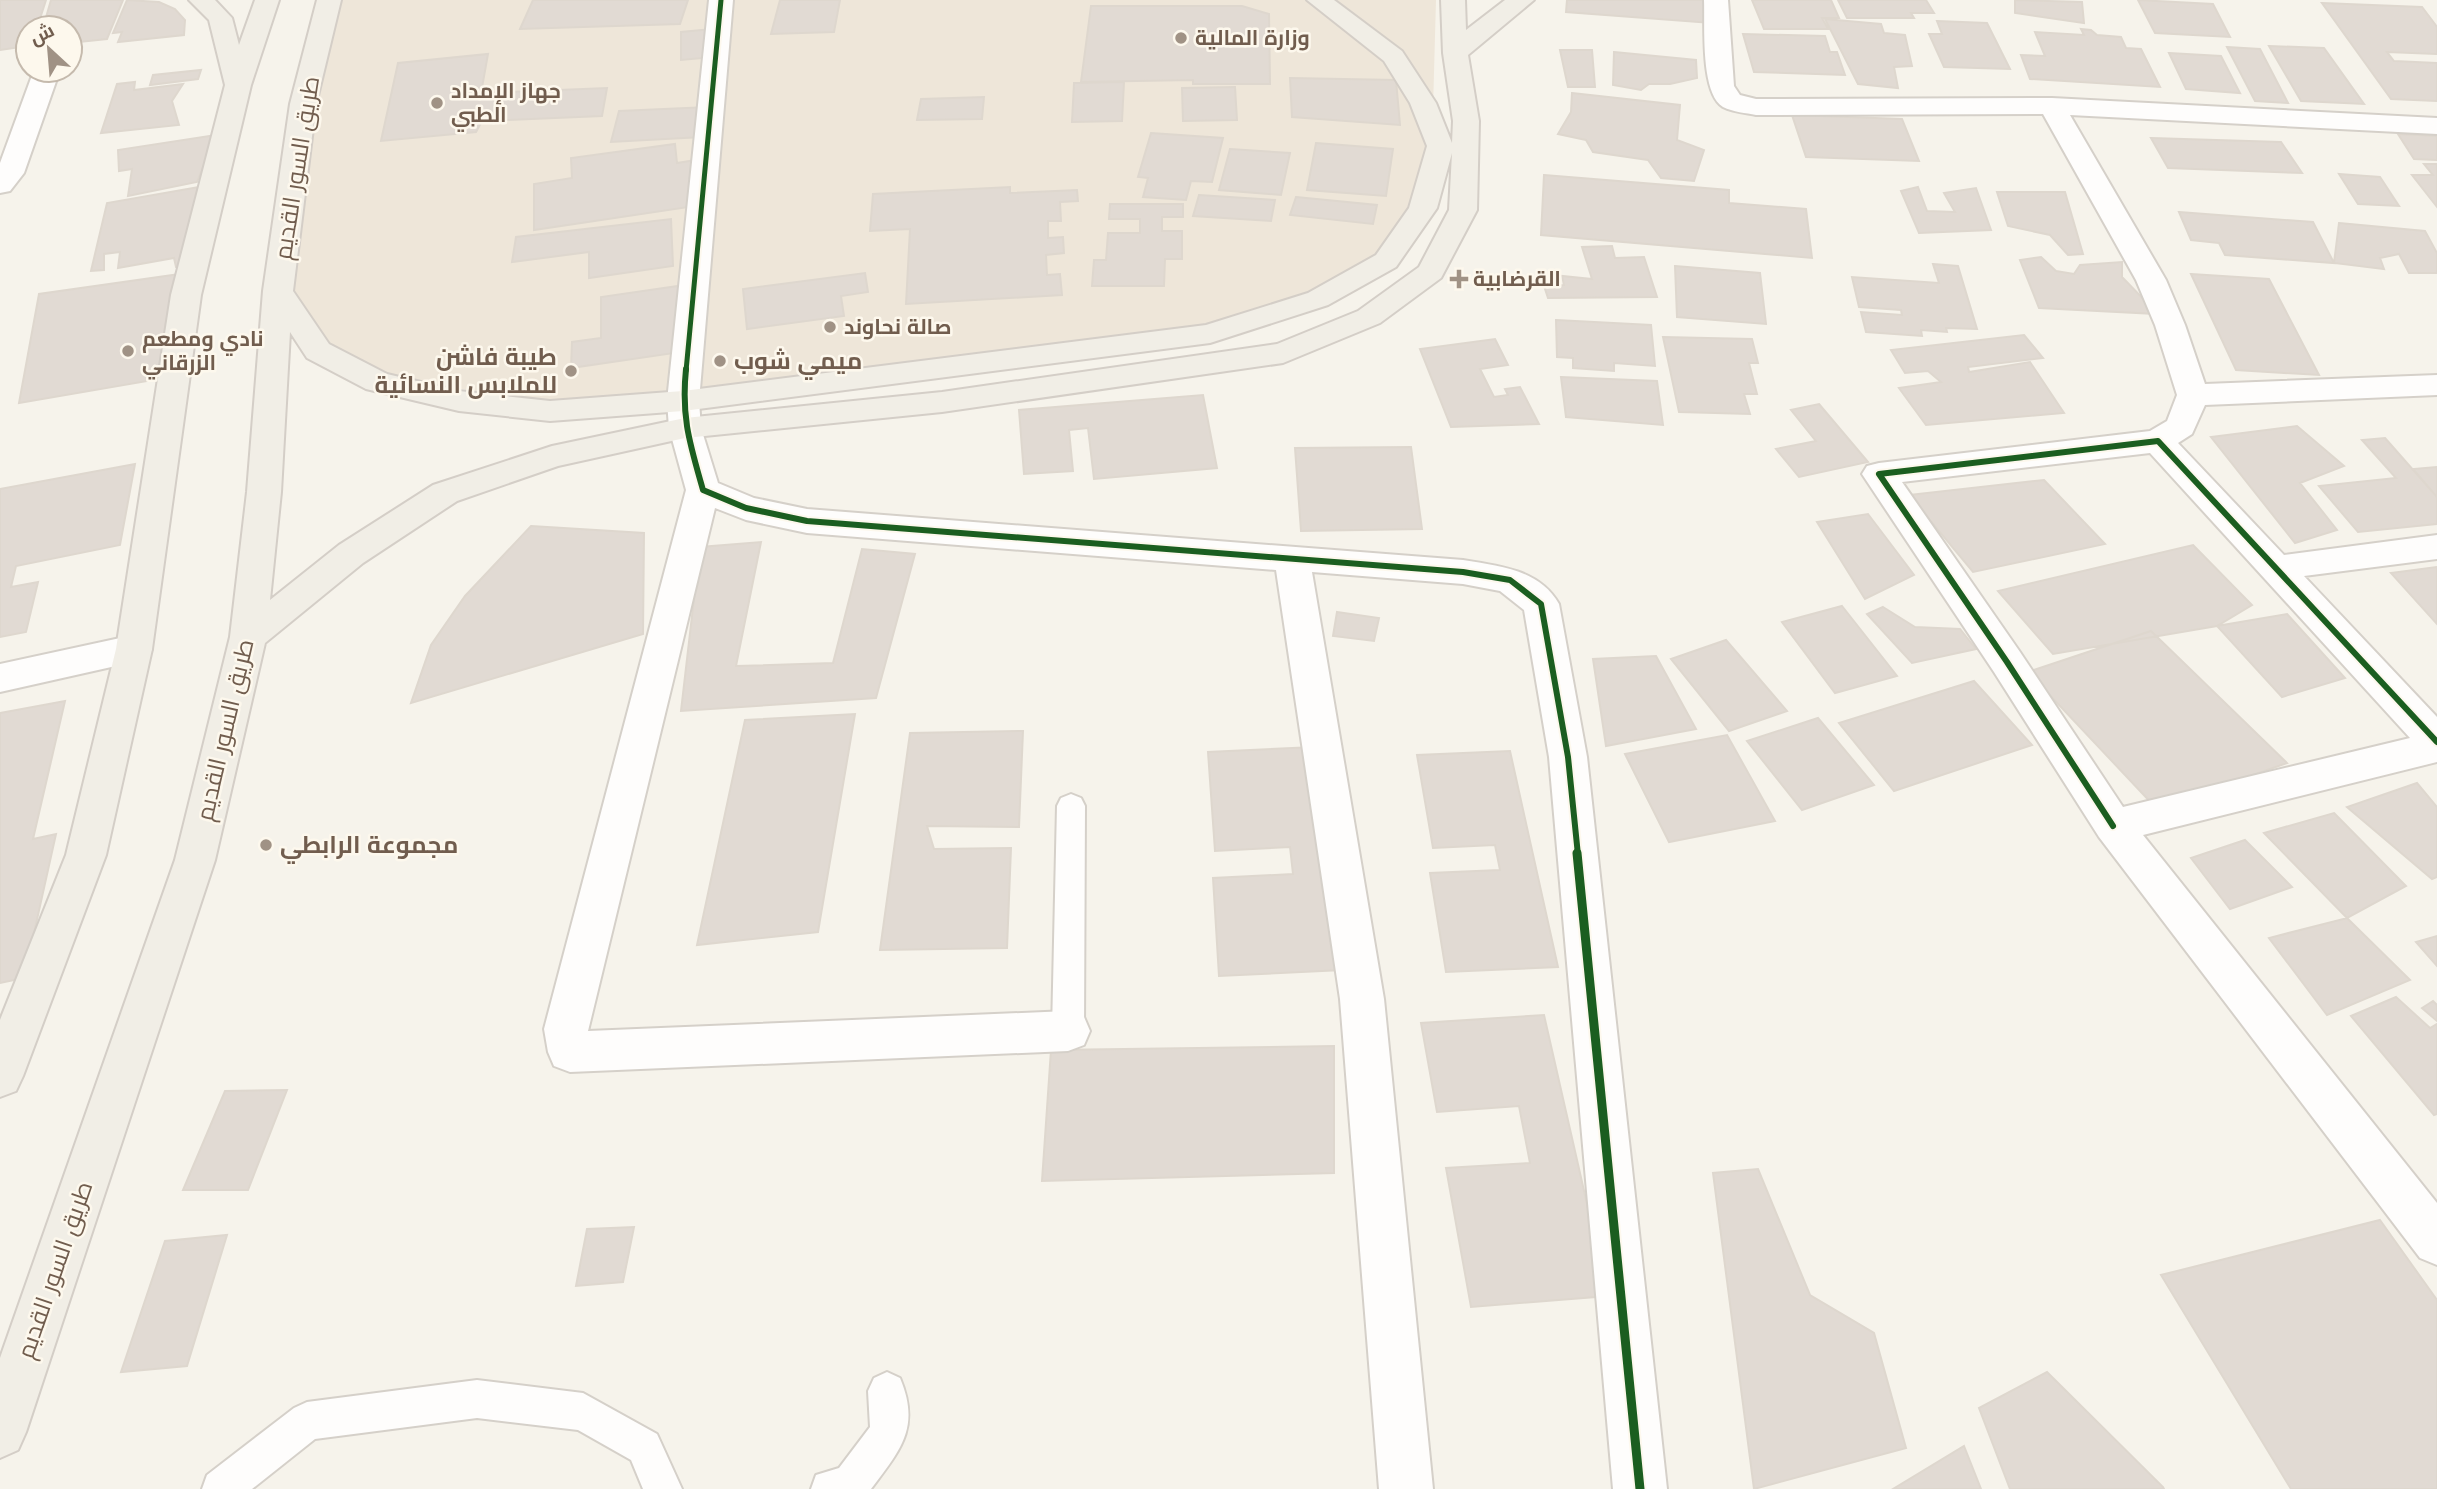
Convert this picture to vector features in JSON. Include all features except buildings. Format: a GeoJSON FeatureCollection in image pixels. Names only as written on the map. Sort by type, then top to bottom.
{"type":"FeatureCollection","features":[{"type":"Feature","properties":{"kind":"main road"},"geometry":{"type":"LineString","coordinates":[[201,0],[220,18],[238,85]]}},
{"type":"Feature","properties":{"kind":"main road"},"geometry":{"type":"LineString","coordinates":[[0,1076],[86,855],[134,649],[186,295],[238,85],[267,0]]}},
{"type":"Feature","properties":{"kind":"main road","name":"طريق السور القديم"},"geometry":{"type":"LineString","coordinates":[[0,1432],[195,860],[248,637],[264,492],[278,291],[303,104],[329,0]]}},
{"type":"Feature","properties":{"kind":"main road"},"geometry":{"type":"LineString","coordinates":[[248,637],[351,554],[445,493],[552,457],[684,414],[1210,334],[1318,299],[1386,261],[1423,208],[1440,146],[1423,103],[1393,56],[1319,0]]}},
{"type":"Feature","properties":{"kind":"main road"},"geometry":{"type":"LineString","coordinates":[[278,291],[318,351],[377,382],[459,401],[550,411],[684,414],[942,402],[1283,353],[1369,317],[1431,272],[1463,210],[1466,121],[1455,53],[1453,0]]}},
{"type":"Feature","properties":{"kind":"main road"},"geometry":{"type":"LineString","coordinates":[[1455,53],[1501,13],[1522,0]]}},
{"type":"Feature","properties":{"kind":"street"},"geometry":{"type":"LineString","coordinates":[[721,0],[684,414],[703,490],[566,1029],[570,1052],[1068,1031]]}},
{"type":"Feature","properties":{"kind":"street"},"geometry":{"type":"LineString","coordinates":[[1716,0],[1721,86],[1726,98],[1733,103],[1756,107],[2052,106],[2437,126]]}},
{"type":"Feature","properties":{"kind":"street"},"geometry":{"type":"LineString","coordinates":[[0,185],[10,173],[42,84]]}},
{"type":"Feature","properties":{"kind":"street"},"geometry":{"type":"LineString","coordinates":[[2052,106],[2151,280],[2170,325],[2193,395],[2181,427],[2158,441],[1879,474],[2007,662],[2113,827],[2437,1241]]}},
{"type":"Feature","properties":{"kind":"street"},"geometry":{"type":"LineString","coordinates":[[2193,395],[2437,385]]}},
{"type":"Feature","properties":{"kind":"street"},"geometry":{"type":"LineString","coordinates":[[2113,827],[2437,744],[2158,441]]}},
{"type":"Feature","properties":{"kind":"street"},"geometry":{"type":"LineString","coordinates":[[703,490],[746,508],[807,521],[1463,572],[1510,580],[1541,604],[1569,771],[1640,1489]]}},
{"type":"Feature","properties":{"kind":"street"},"geometry":{"type":"LineString","coordinates":[[2276,568],[2437,547]]}},
{"type":"Feature","properties":{"kind":"street"},"geometry":{"type":"LineString","coordinates":[[1292,559],[1362,999],[1406,1489]]}},
{"type":"Feature","properties":{"kind":"street"},"geometry":{"type":"LineString","coordinates":[[0,678],[134,649]]}},
{"type":"Feature","properties":{"kind":"lane"},"geometry":{"type":"LineString","coordinates":[[1068,1031],[1071,806]]}},
{"type":"Feature","properties":{"kind":"lane"},"geometry":{"type":"LineString","coordinates":[[830,1489],[850,1485],[889,1433],[887,1391]]}},
{"type":"Feature","properties":{"kind":"lane"},"geometry":{"type":"LineString","coordinates":[[221,1489],[307,1421],[478,1399],[583,1412],[645,1447],[663,1489]]}},
{"type":"Feature","properties":{"kind":"shaded area"},"geometry":{"type":"Polygon","coordinates":[[[338,0],[1436,0],[1432,145],[1416,209],[1377,261],[1313,296],[1211,328],[557,404],[392,378],[327,344],[286,287],[313,102],[338,0]]]}},
{"type":"Feature","properties":{"kind":"cycle path"},"geometry":{"type":"LineString","coordinates":[[721,0],[683,401],[685,428],[703,490],[746,508],[807,521],[1463,572],[1510,580],[1541,604],[1568,757],[1640,1489]]}},
{"type":"Feature","properties":{"kind":"cycle path"},"geometry":{"type":"LineString","coordinates":[[2113,826],[2007,662],[1879,474],[2158,441],[2437,742]]}},
{"type":"Feature","properties":{"kind":"place","name":"وزارة المالية"},"geometry":{"type":"Point","coordinates":[1181,38]}},
{"type":"Feature","properties":{"kind":"place","name":"جهاز الإمداد الطبي"},"geometry":{"type":"Point","coordinates":[437,103]}},
{"type":"Feature","properties":{"kind":"place","name":"القرضابية"},"geometry":{"type":"Point","coordinates":[1459,279]}},
{"type":"Feature","properties":{"kind":"place","name":"صالة نحاوند"},"geometry":{"type":"Point","coordinates":[830,327]}},
{"type":"Feature","properties":{"kind":"place","name":"نادي ومطعم الزرقاني"},"geometry":{"type":"Point","coordinates":[128,351]}},
{"type":"Feature","properties":{"kind":"place","name":"ميمي شوب"},"geometry":{"type":"Point","coordinates":[720,361]}},
{"type":"Feature","properties":{"kind":"place","name":"طيبة فاشن للملابس النسائية"},"geometry":{"type":"Point","coordinates":[571,371]}},
{"type":"Feature","properties":{"kind":"place","name":"مجموعة الرابطي"},"geometry":{"type":"Point","coordinates":[266,845]}}]}
